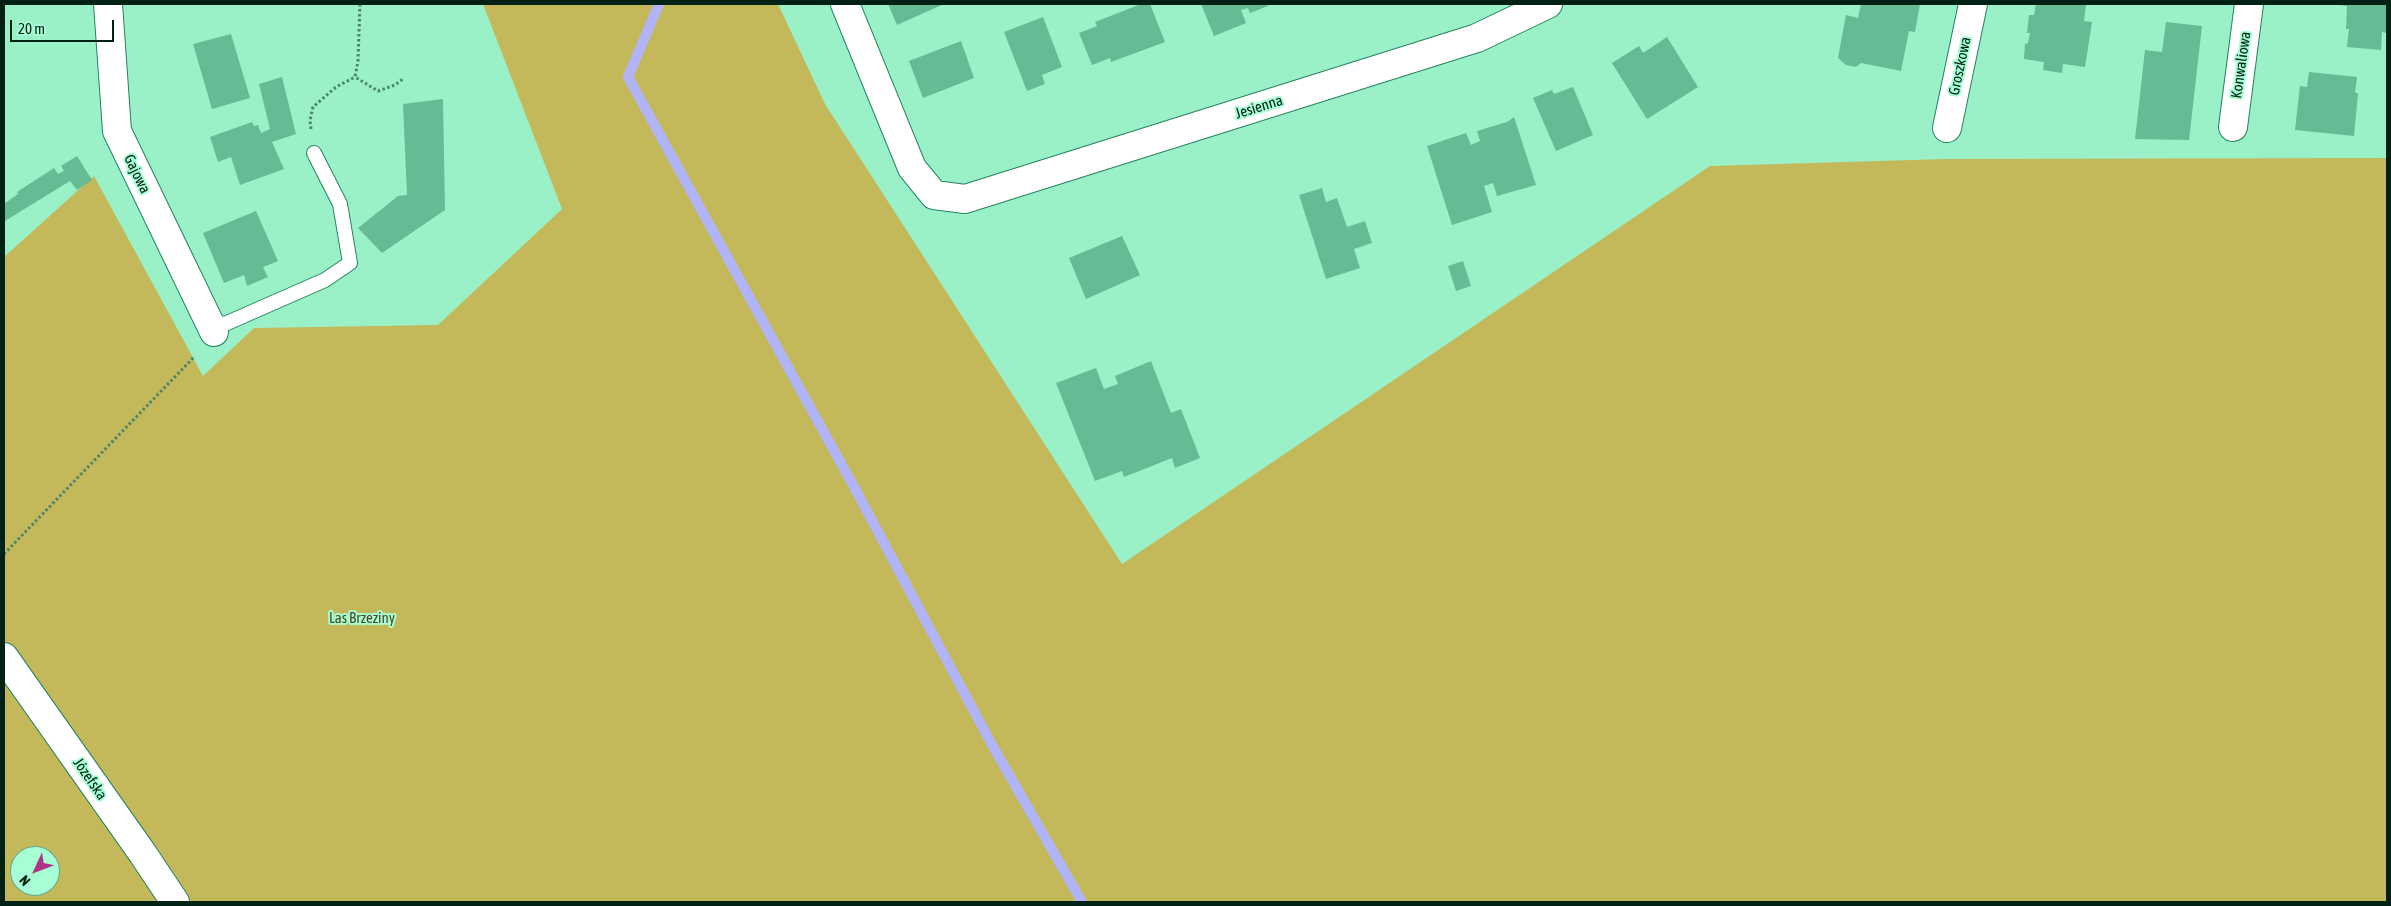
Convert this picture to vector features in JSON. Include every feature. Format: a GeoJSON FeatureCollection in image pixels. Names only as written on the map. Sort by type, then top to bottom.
{"type":"FeatureCollection","features":[{"type":"Feature","properties":{"kind":"street","name":"Gajowa"},"geometry":{"type":"LineString","coordinates":[[108,4],[117,131],[213,329]]}},
{"type":"Feature","properties":{"kind":"street","name":"Jesienna"},"geometry":{"type":"LineString","coordinates":[[845,4],[912,168],[934,195],[965,198],[1477,38],[1548,4]]}},
{"type":"Feature","properties":{"kind":"street","name":"Groszkowa"},"geometry":{"type":"LineString","coordinates":[[1947,128],[1973,4]]}},
{"type":"Feature","properties":{"kind":"street","name":"Konwaliowa"},"geometry":{"type":"LineString","coordinates":[[2233,127],[2250,4]]}},
{"type":"Feature","properties":{"kind":"street","name":"Józefska"},"geometry":{"type":"LineString","coordinates":[[4,657],[144,854],[175,902]]}},
{"type":"Feature","properties":{"kind":"lane"},"geometry":{"type":"LineString","coordinates":[[213,329],[325,280],[350,263],[340,204],[314,152]]}},
{"type":"Feature","properties":{"kind":"path"},"geometry":{"type":"LineString","coordinates":[[314,152],[310,120],[313,107],[336,86],[354,77],[358,61],[360,4]]}},
{"type":"Feature","properties":{"kind":"path"},"geometry":{"type":"LineString","coordinates":[[354,77],[378,91],[404,78]]}},
{"type":"Feature","properties":{"kind":"path"},"geometry":{"type":"LineString","coordinates":[[4,554],[86,466],[192,360],[213,329]]}},
{"type":"Feature","properties":{"kind":"green space","name":"Las Brzeziny"},"geometry":{"type":"Polygon","coordinates":[[[483,4],[778,4],[825,104],[1122,564],[1710,166],[1946,159],[2387,158],[2387,902],[4,902],[4,257],[94,176],[203,376],[254,328],[438,325],[562,209],[483,4]]]}},
{"type":"Feature","properties":{"kind":"building"},"geometry":{"type":"Polygon","coordinates":[[[888,4],[944,4],[897,25],[888,4]]]}},
{"type":"Feature","properties":{"kind":"building"},"geometry":{"type":"Polygon","coordinates":[[[1141,4],[1150,4],[1165,42],[1111,62],[1110,58],[1092,65],[1079,33],[1097,26],[1095,22],[1141,4]]]}},
{"type":"Feature","properties":{"kind":"building"},"geometry":{"type":"Polygon","coordinates":[[[1201,4],[1267,4],[1268,6],[1250,13],[1248,8],[1241,10],[1246,23],[1214,36],[1201,4]]]}},
{"type":"Feature","properties":{"kind":"building"},"geometry":{"type":"Polygon","coordinates":[[[1861,4],[1920,4],[1915,32],[1909,31],[1901,71],[1861,63],[1856,67],[1846,65],[1838,58],[1846,15],[1858,18],[1861,4]]]}},
{"type":"Feature","properties":{"kind":"building"},"geometry":{"type":"Polygon","coordinates":[[[2036,4],[2086,4],[2084,21],[2092,22],[2085,67],[2063,64],[2062,73],[2043,70],[2044,62],[2024,59],[2025,44],[2028,43],[2030,33],[2027,33],[2029,15],[2034,15],[2036,4]]]}},
{"type":"Feature","properties":{"kind":"building"},"geometry":{"type":"Polygon","coordinates":[[[2339,4],[2387,4],[2386,33],[2382,32],[2381,50],[2347,47],[2349,29],[2346,29],[2347,6],[2339,4]]]}},
{"type":"Feature","properties":{"kind":"building"},"geometry":{"type":"Polygon","coordinates":[[[1043,17],[1062,67],[1042,75],[1045,84],[1027,91],[1004,32],[1043,17]]]}},
{"type":"Feature","properties":{"kind":"building"},"geometry":{"type":"Polygon","coordinates":[[[2166,22],[2202,26],[2189,140],[2135,139],[2145,50],[2162,52],[2166,22]]]}},
{"type":"Feature","properties":{"kind":"building"},"geometry":{"type":"Polygon","coordinates":[[[231,34],[250,98],[212,109],[193,44],[231,34]]]}},
{"type":"Feature","properties":{"kind":"building"},"geometry":{"type":"Polygon","coordinates":[[[1667,37],[1698,87],[1647,119],[1612,63],[1639,46],[1643,53],[1667,37]]]}},
{"type":"Feature","properties":{"kind":"building"},"geometry":{"type":"Polygon","coordinates":[[[961,41],[974,78],[923,98],[909,61],[961,41]]]}},
{"type":"Feature","properties":{"kind":"building"},"geometry":{"type":"Polygon","coordinates":[[[2309,72],[2357,77],[2355,92],[2358,94],[2354,136],[2295,130],[2300,86],[2307,87],[2309,72]]]}},
{"type":"Feature","properties":{"kind":"building"},"geometry":{"type":"Polygon","coordinates":[[[282,77],[296,134],[272,142],[284,169],[240,185],[231,157],[218,162],[210,137],[252,122],[254,126],[258,125],[261,133],[270,129],[259,84],[282,77]]]}},
{"type":"Feature","properties":{"kind":"building"},"geometry":{"type":"Polygon","coordinates":[[[1573,87],[1593,135],[1556,151],[1533,98],[1552,90],[1554,94],[1573,87]]]}},
{"type":"Feature","properties":{"kind":"building"},"geometry":{"type":"Polygon","coordinates":[[[443,99],[445,210],[382,253],[358,228],[398,196],[407,195],[403,104],[443,99]]]}},
{"type":"Feature","properties":{"kind":"building"},"geometry":{"type":"Polygon","coordinates":[[[1514,117],[1536,185],[1497,196],[1493,183],[1484,186],[1492,212],[1452,225],[1427,146],[1466,133],[1471,145],[1480,141],[1477,131],[1507,122],[1514,117]]]}},
{"type":"Feature","properties":{"kind":"building"},"geometry":{"type":"Polygon","coordinates":[[[77,156],[92,180],[77,190],[70,181],[5,221],[4,204],[18,194],[17,192],[54,168],[58,174],[64,171],[61,166],[77,156]]]}},
{"type":"Feature","properties":{"kind":"building"},"geometry":{"type":"Polygon","coordinates":[[[1322,188],[1326,202],[1337,198],[1347,227],[1365,221],[1372,243],[1354,249],[1360,268],[1326,279],[1299,195],[1322,188]]]}},
{"type":"Feature","properties":{"kind":"building"},"geometry":{"type":"Polygon","coordinates":[[[256,211],[278,261],[263,267],[268,277],[247,286],[244,275],[224,283],[203,233],[256,211]]]}},
{"type":"Feature","properties":{"kind":"building"},"geometry":{"type":"Polygon","coordinates":[[[1122,236],[1140,275],[1086,299],[1069,258],[1122,236]]]}},
{"type":"Feature","properties":{"kind":"building"},"geometry":{"type":"Polygon","coordinates":[[[1463,261],[1471,286],[1456,291],[1448,266],[1463,261]]]}},
{"type":"Feature","properties":{"kind":"building"},"geometry":{"type":"Polygon","coordinates":[[[1151,361],[1171,413],[1181,409],[1200,458],[1175,468],[1172,458],[1124,477],[1122,471],[1095,481],[1056,383],[1096,368],[1104,389],[1118,384],[1115,376],[1151,361]]]}},
{"type":"Feature","properties":{"kind":"waterway"},"geometry":{"type":"LineString","coordinates":[[659,4],[628,77],[853,485],[991,743],[1082,902]]}}]}
